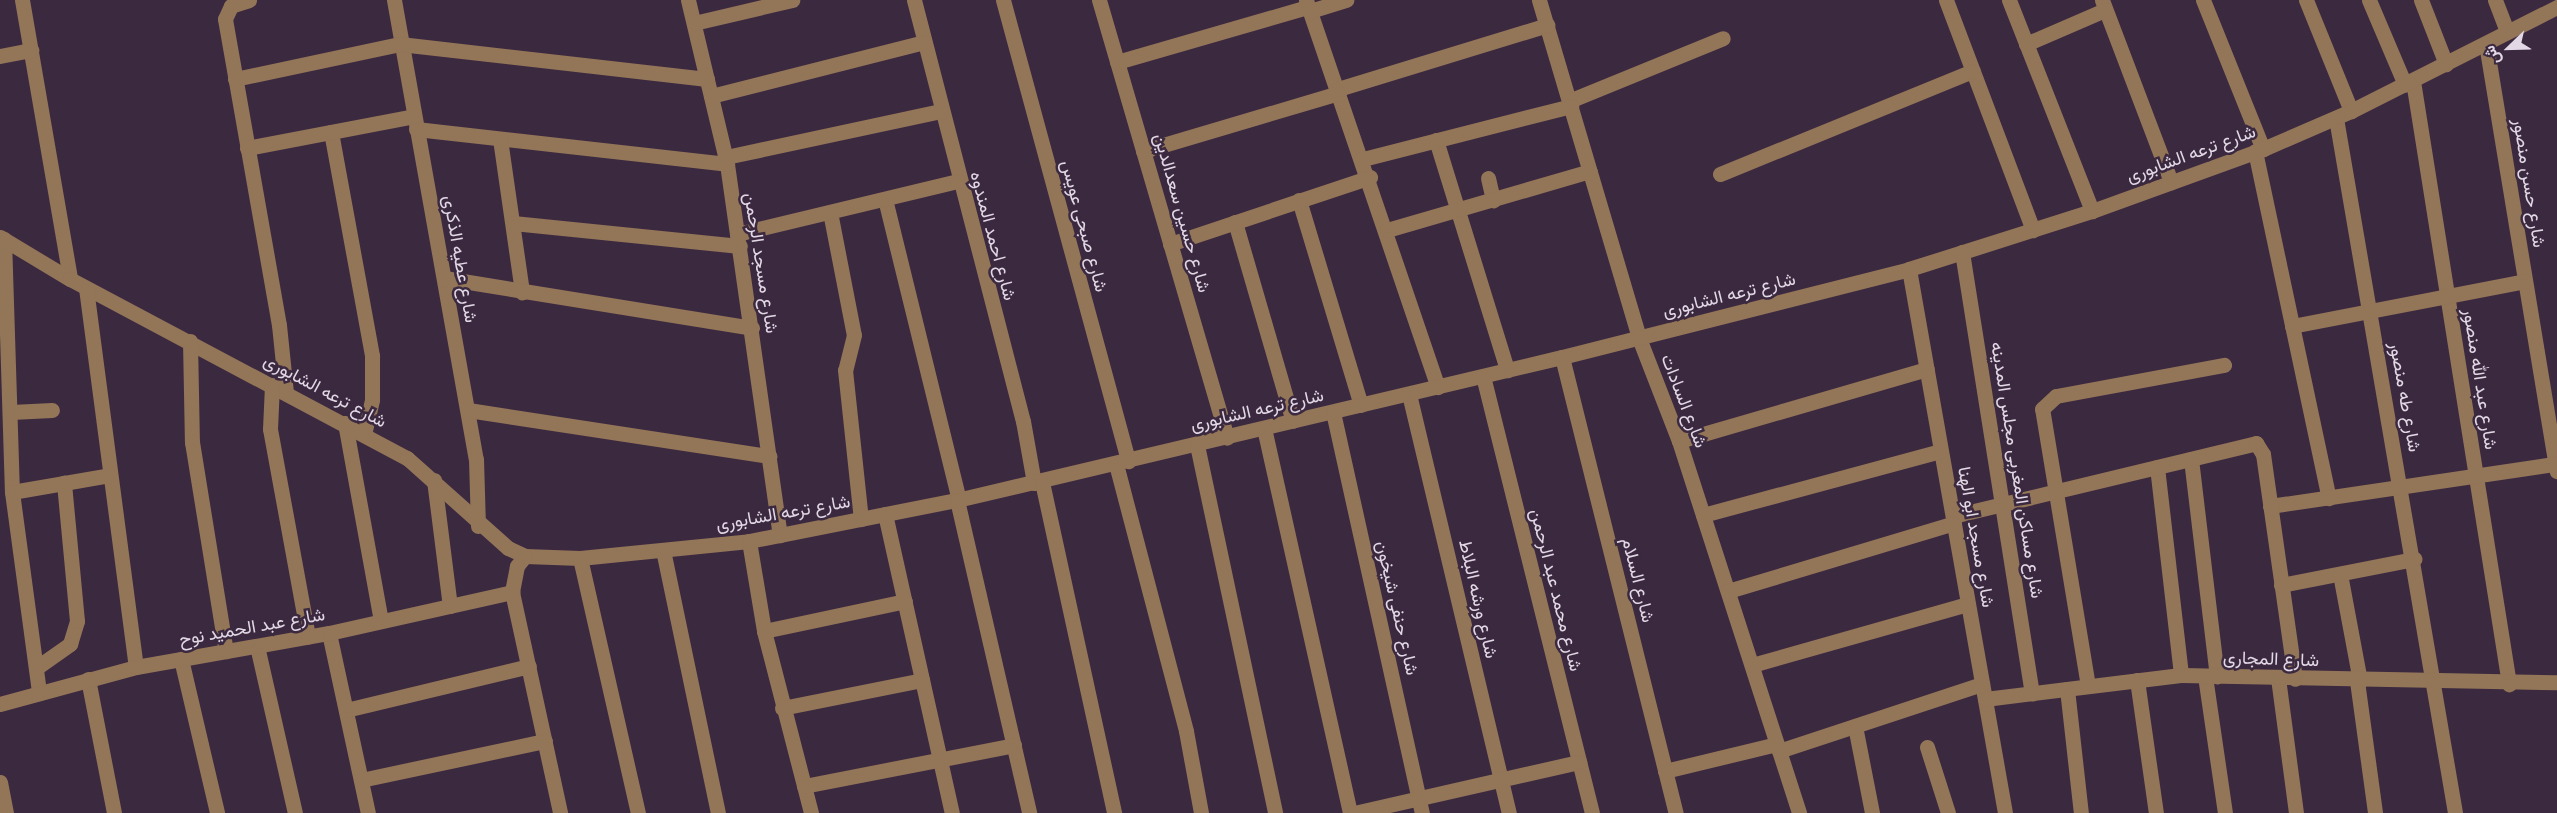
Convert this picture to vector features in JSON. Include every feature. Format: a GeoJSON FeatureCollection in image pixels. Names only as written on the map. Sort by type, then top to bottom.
{"type":"FeatureCollection","features":[{"type":"Feature","properties":{"kind":"street"},"geometry":{"type":"LineString","coordinates":[[22,0],[70,279]]}},
{"type":"Feature","properties":{"kind":"street","name":"شارع عطيه الذكرى"},"geometry":{"type":"LineString","coordinates":[[394,0],[400,45],[476,459],[478,526]]}},
{"type":"Feature","properties":{"kind":"street","name":"شارع مسجد الرحمن"},"geometry":{"type":"LineString","coordinates":[[688,0],[726,161],[752,328],[780,535]]}},
{"type":"Feature","properties":{"kind":"street"},"geometry":{"type":"LineString","coordinates":[[694,23],[792,0]]}},
{"type":"Feature","properties":{"kind":"street","name":"شارع احمد المندوه"},"geometry":{"type":"LineString","coordinates":[[914,0],[958,181],[1021,411],[1114,813]]}},
{"type":"Feature","properties":{"kind":"street","name":"شارع صبحى عويس"},"geometry":{"type":"LineString","coordinates":[[1003,0],[1122,463],[1186,731],[1201,813]]}},
{"type":"Feature","properties":{"kind":"street","name":"شارع حسين سعدالدين"},"geometry":{"type":"LineString","coordinates":[[1099,0],[1227,438]]}},
{"type":"Feature","properties":{"kind":"street"},"geometry":{"type":"LineString","coordinates":[[1117,62],[1308,6],[1346,0]]}},
{"type":"Feature","properties":{"kind":"street","name":"شارع السادات"},"geometry":{"type":"LineString","coordinates":[[1539,0],[1639,338],[1679,441],[1799,813]]}},
{"type":"Feature","properties":{"kind":"street"},"geometry":{"type":"LineString","coordinates":[[1946,0],[2033,230]]}},
{"type":"Feature","properties":{"kind":"street"},"geometry":{"type":"LineString","coordinates":[[2009,0],[2092,211]]}},
{"type":"Feature","properties":{"kind":"street"},"geometry":{"type":"LineString","coordinates":[[2203,0],[2259,150],[2292,326],[2329,498]]}},
{"type":"Feature","properties":{"kind":"street"},"geometry":{"type":"LineString","coordinates":[[2306,0],[2351,111]]}},
{"type":"Feature","properties":{"kind":"street","name":"شارع عبد الله منصور"},"geometry":{"type":"LineString","coordinates":[[2369,0],[2409,83],[2447,296],[2509,684]]}},
{"type":"Feature","properties":{"kind":"street"},"geometry":{"type":"LineString","coordinates":[[2421,0],[2446,64]]}},
{"type":"Feature","properties":{"kind":"street"},"geometry":{"type":"LineString","coordinates":[[2495,0],[2507,32]]}},
{"type":"Feature","properties":{"kind":"street"},"geometry":{"type":"LineString","coordinates":[[241,1],[226,12],[225,19],[286,393]]}},
{"type":"Feature","properties":{"kind":"street"},"geometry":{"type":"LineString","coordinates":[[2026,44],[2104,5],[2171,182]]}},
{"type":"Feature","properties":{"kind":"street"},"geometry":{"type":"LineString","coordinates":[[1308,6],[1370,177],[1438,387]]}},
{"type":"Feature","properties":{"kind":"street","name":"شارع ترعه الشابورى"},"geometry":{"type":"LineString","coordinates":[[2,238],[86,288],[364,434],[434,480],[478,526],[525,556],[580,558],[749,541],[958,500],[1562,357],[1909,269],[2092,211],[2259,150],[2351,111],[2557,7]]}},
{"type":"Feature","properties":{"kind":"street"},"geometry":{"type":"LineString","coordinates":[[1143,151],[1547,25]]}},
{"type":"Feature","properties":{"kind":"street"},"geometry":{"type":"LineString","coordinates":[[1363,159],[1570,104],[1723,38]]}},
{"type":"Feature","properties":{"kind":"street"},"geometry":{"type":"LineString","coordinates":[[711,96],[924,42]]}},
{"type":"Feature","properties":{"kind":"street","name":"شارع حسن منصور"},"geometry":{"type":"LineString","coordinates":[[2486,44],[2557,468]]}},
{"type":"Feature","properties":{"kind":"street"},"geometry":{"type":"LineString","coordinates":[[235,79],[400,45],[707,79]]}},
{"type":"Feature","properties":{"kind":"street"},"geometry":{"type":"LineString","coordinates":[[0,56],[31,50]]}},
{"type":"Feature","properties":{"kind":"street"},"geometry":{"type":"LineString","coordinates":[[1720,174],[1973,72]]}},
{"type":"Feature","properties":{"kind":"street"},"geometry":{"type":"LineString","coordinates":[[247,148],[331,132],[415,122],[500,139],[726,161],[940,111]]}},
{"type":"Feature","properties":{"kind":"street","name":"شارع طه منصور"},"geometry":{"type":"LineString","coordinates":[[2336,118],[2436,683],[2454,813]]}},
{"type":"Feature","properties":{"kind":"street"},"geometry":{"type":"LineString","coordinates":[[331,132],[372,356],[372,400],[364,434]]}},
{"type":"Feature","properties":{"kind":"street"},"geometry":{"type":"LineString","coordinates":[[500,139],[522,292]]}},
{"type":"Feature","properties":{"kind":"street"},"geometry":{"type":"LineString","coordinates":[[1436,140],[1507,370]]}},
{"type":"Feature","properties":{"kind":"street"},"geometry":{"type":"LineString","coordinates":[[1387,230],[1590,171]]}},
{"type":"Feature","properties":{"kind":"street"},"geometry":{"type":"LineString","coordinates":[[1170,244],[1370,177]]}},
{"type":"Feature","properties":{"kind":"street"},"geometry":{"type":"LineString","coordinates":[[1488,178],[1493,200]]}},
{"type":"Feature","properties":{"kind":"street"},"geometry":{"type":"LineString","coordinates":[[513,223],[739,240],[830,212],[958,181]]}},
{"type":"Feature","properties":{"kind":"street"},"geometry":{"type":"LineString","coordinates":[[885,199],[958,500],[1029,813]]}},
{"type":"Feature","properties":{"kind":"street"},"geometry":{"type":"LineString","coordinates":[[1299,200],[1361,405]]}},
{"type":"Feature","properties":{"kind":"street"},"geometry":{"type":"LineString","coordinates":[[830,212],[854,335],[845,370],[861,519]]}},
{"type":"Feature","properties":{"kind":"street"},"geometry":{"type":"LineString","coordinates":[[1235,222],[1293,421]]}},
{"type":"Feature","properties":{"kind":"street"},"geometry":{"type":"LineString","coordinates":[[2,238],[11,412],[12,492],[39,693]]}},
{"type":"Feature","properties":{"kind":"street","name":"شارع مساكن المغربى مجلس المدينه"},"geometry":{"type":"LineString","coordinates":[[1962,252],[2032,693]]}},
{"type":"Feature","properties":{"kind":"street","name":"شارع مسجد ابو الهنا"},"geometry":{"type":"LineString","coordinates":[[1909,269],[2005,813]]}},
{"type":"Feature","properties":{"kind":"street"},"geometry":{"type":"LineString","coordinates":[[444,278],[752,328]]}},
{"type":"Feature","properties":{"kind":"street"},"geometry":{"type":"LineString","coordinates":[[2292,326],[2525,281]]}},
{"type":"Feature","properties":{"kind":"street"},"geometry":{"type":"LineString","coordinates":[[86,288],[136,667]]}},
{"type":"Feature","properties":{"kind":"street"},"geometry":{"type":"LineString","coordinates":[[190,341],[192,442],[226,651]]}},
{"type":"Feature","properties":{"kind":"street","name":"شارع السلام"},"geometry":{"type":"LineString","coordinates":[[1562,357],[1676,813]]}},
{"type":"Feature","properties":{"kind":"street"},"geometry":{"type":"LineString","coordinates":[[2088,686],[2042,409],[2047,401],[2224,365]]}},
{"type":"Feature","properties":{"kind":"street"},"geometry":{"type":"LineString","coordinates":[[1679,441],[1927,369]]}},
{"type":"Feature","properties":{"kind":"street","name":"شارع محمد عبد الرحمن"},"geometry":{"type":"LineString","coordinates":[[1483,376],[1592,813]]}},
{"type":"Feature","properties":{"kind":"street"},"geometry":{"type":"LineString","coordinates":[[272,385],[270,429],[308,637]]}},
{"type":"Feature","properties":{"kind":"street","name":"شارع ورشه البلاط"},"geometry":{"type":"LineString","coordinates":[[1409,394],[1509,813]]}},
{"type":"Feature","properties":{"kind":"street"},"geometry":{"type":"LineString","coordinates":[[11,412],[52,410]]}},
{"type":"Feature","properties":{"kind":"street"},"geometry":{"type":"LineString","coordinates":[[468,410],[770,456]]}},
{"type":"Feature","properties":{"kind":"street","name":"شارع حنفى شيخون"},"geometry":{"type":"LineString","coordinates":[[1333,412],[1421,806]]}},
{"type":"Feature","properties":{"kind":"street"},"geometry":{"type":"LineString","coordinates":[[345,423],[381,621]]}},
{"type":"Feature","properties":{"kind":"street"},"geometry":{"type":"LineString","coordinates":[[1264,429],[1352,813],[1421,806],[1501,780],[1579,762]]}},
{"type":"Feature","properties":{"kind":"street"},"geometry":{"type":"LineString","coordinates":[[1728,591],[2002,504],[2256,443],[2262,450],[2295,679]]}},
{"type":"Feature","properties":{"kind":"street"},"geometry":{"type":"LineString","coordinates":[[1197,445],[1275,813]]}},
{"type":"Feature","properties":{"kind":"street"},"geometry":{"type":"LineString","coordinates":[[1703,515],[1941,451]]}},
{"type":"Feature","properties":{"kind":"street"},"geometry":{"type":"LineString","coordinates":[[2191,459],[2225,813]]}},
{"type":"Feature","properties":{"kind":"street"},"geometry":{"type":"LineString","coordinates":[[2157,466],[2181,675]]}},
{"type":"Feature","properties":{"kind":"street"},"geometry":{"type":"LineString","coordinates":[[2270,506],[2476,476],[2557,468]]}},
{"type":"Feature","properties":{"kind":"street"},"geometry":{"type":"LineString","coordinates":[[12,492],[110,476]]}},
{"type":"Feature","properties":{"kind":"street"},"geometry":{"type":"LineString","coordinates":[[434,480],[450,606]]}},
{"type":"Feature","properties":{"kind":"street"},"geometry":{"type":"LineString","coordinates":[[36,668],[70,644],[77,621],[64,483]]}},
{"type":"Feature","properties":{"kind":"street"},"geometry":{"type":"LineString","coordinates":[[885,514],[952,813]]}},
{"type":"Feature","properties":{"kind":"street"},"geometry":{"type":"LineString","coordinates":[[749,541],[764,631],[782,708],[811,813]]}},
{"type":"Feature","properties":{"kind":"street"},"geometry":{"type":"LineString","coordinates":[[663,550],[718,813]]}},
{"type":"Feature","properties":{"kind":"street"},"geometry":{"type":"LineString","coordinates":[[525,556],[517,566],[512,592],[545,741],[558,812]]}},
{"type":"Feature","properties":{"kind":"street"},"geometry":{"type":"LineString","coordinates":[[580,558],[638,813]]}},
{"type":"Feature","properties":{"kind":"street"},"geometry":{"type":"LineString","coordinates":[[2281,585],[2414,559]]}},
{"type":"Feature","properties":{"kind":"street"},"geometry":{"type":"LineString","coordinates":[[2340,574],[2359,681],[2375,813]]}},
{"type":"Feature","properties":{"kind":"street","name":"شارع عبد الحميد نوح"},"geometry":{"type":"LineString","coordinates":[[0,704],[136,667],[329,633],[512,592]]}},
{"type":"Feature","properties":{"kind":"street"},"geometry":{"type":"LineString","coordinates":[[764,631],[905,601]]}},
{"type":"Feature","properties":{"kind":"street"},"geometry":{"type":"LineString","coordinates":[[1752,665],[1968,604]]}},
{"type":"Feature","properties":{"kind":"street"},"geometry":{"type":"LineString","coordinates":[[329,633],[368,813]]}},
{"type":"Feature","properties":{"kind":"street"},"geometry":{"type":"LineString","coordinates":[[256,646],[295,813]]}},
{"type":"Feature","properties":{"kind":"street"},"geometry":{"type":"LineString","coordinates":[[181,659],[217,813]]}},
{"type":"Feature","properties":{"kind":"street"},"geometry":{"type":"LineString","coordinates":[[346,710],[529,666]]}},
{"type":"Feature","properties":{"kind":"street","name":"شارع المجارى"},"geometry":{"type":"LineString","coordinates":[[1665,771],[1778,747],[1984,692],[2032,693],[2181,675],[2436,683],[2557,682]]}},
{"type":"Feature","properties":{"kind":"street"},"geometry":{"type":"LineString","coordinates":[[2278,678],[2296,813]]}},
{"type":"Feature","properties":{"kind":"street"},"geometry":{"type":"LineString","coordinates":[[88,679],[114,813]]}},
{"type":"Feature","properties":{"kind":"street"},"geometry":{"type":"LineString","coordinates":[[782,708],[922,680]]}},
{"type":"Feature","properties":{"kind":"street"},"geometry":{"type":"LineString","coordinates":[[2137,680],[2156,813]]}},
{"type":"Feature","properties":{"kind":"street"},"geometry":{"type":"LineString","coordinates":[[2067,689],[2081,813]]}},
{"type":"Feature","properties":{"kind":"street"},"geometry":{"type":"LineString","coordinates":[[1855,726],[1872,813]]}},
{"type":"Feature","properties":{"kind":"street"},"geometry":{"type":"LineString","coordinates":[[361,780],[545,741]]}},
{"type":"Feature","properties":{"kind":"street"},"geometry":{"type":"LineString","coordinates":[[804,786],[1014,745]]}},
{"type":"Feature","properties":{"kind":"street"},"geometry":{"type":"LineString","coordinates":[[1927,747],[1948,813]]}},
{"type":"Feature","properties":{"kind":"street"},"geometry":{"type":"LineString","coordinates":[[0,782],[6,813]]}}]}
